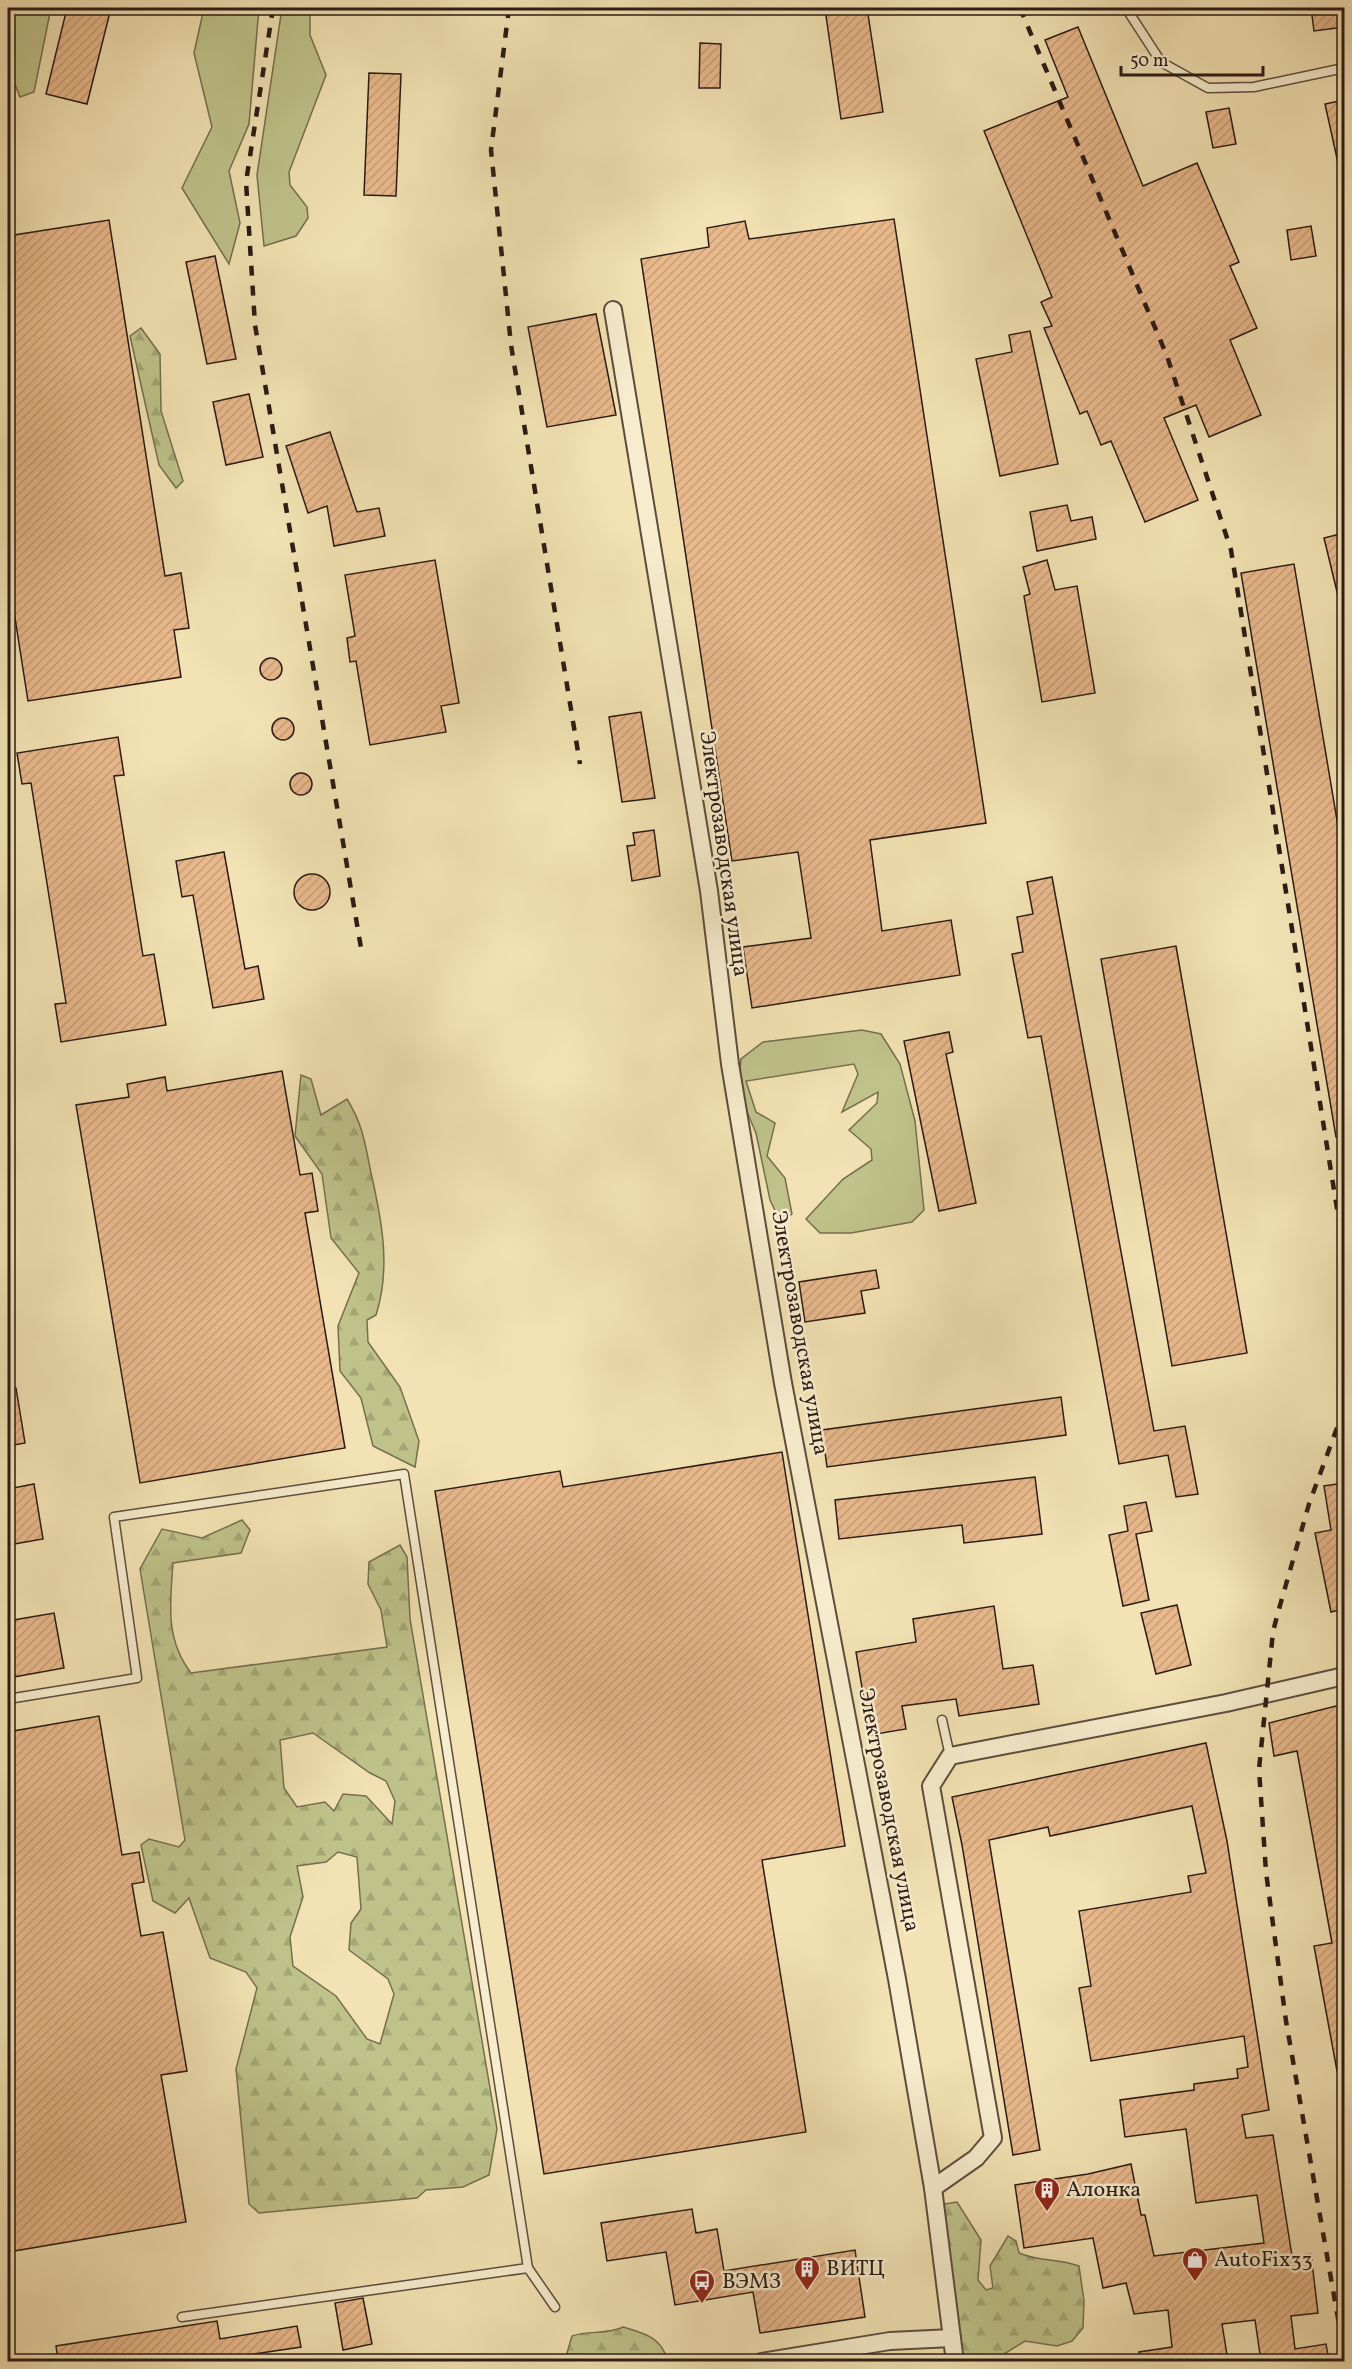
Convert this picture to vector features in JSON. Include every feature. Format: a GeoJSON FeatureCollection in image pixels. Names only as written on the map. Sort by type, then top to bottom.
{"type":"FeatureCollection","features":[{"type":"Feature","properties":{"kind":"street","name":"Электрозаводская улица"},"geometry":{"type":"LineString","coordinates":[[613,310],[707,879],[730,1064],[783,1383],[897,1979],[933,2188],[955,2361]]}},
{"type":"Feature","properties":{"kind":"street"},"geometry":{"type":"LineString","coordinates":[[933,2188],[976,2158],[993,2138],[931,1786],[950,1756],[1257,1697],[1344,1676]]}},
{"type":"Feature","properties":{"kind":"street"},"geometry":{"type":"LineString","coordinates":[[762,2361],[890,2341],[952,2338]]}},
{"type":"Feature","properties":{"kind":"lane"},"geometry":{"type":"LineString","coordinates":[[1126,8],[1161,62],[1208,88],[1254,87],[1344,68]]}},
{"type":"Feature","properties":{"kind":"lane"},"geometry":{"type":"LineString","coordinates":[[8,1699],[137,1678],[114,1517],[404,1474],[528,2268],[555,2307]]}},
{"type":"Feature","properties":{"kind":"lane"},"geometry":{"type":"LineString","coordinates":[[942,1720],[950,1756]]}},
{"type":"Feature","properties":{"kind":"lane"},"geometry":{"type":"LineString","coordinates":[[182,2317],[528,2268]]}},
{"type":"Feature","properties":{"kind":"green space"},"geometry":{"type":"Polygon","coordinates":[[[8,8],[51,8],[34,92],[20,97],[8,66],[8,8]]]}},
{"type":"Feature","properties":{"kind":"green space"},"geometry":{"type":"Polygon","coordinates":[[[201,8],[259,8],[249,124],[229,171],[240,223],[229,264],[182,188],[212,127],[194,53],[202,17],[201,8]]]}},
{"type":"Feature","properties":{"kind":"green space"},"geometry":{"type":"Polygon","coordinates":[[[282,8],[310,8],[310,35],[326,75],[289,172],[290,185],[307,207],[308,218],[296,236],[264,246],[257,175],[282,8]]]}},
{"type":"Feature","properties":{"kind":"green space"},"geometry":{"type":"Polygon","coordinates":[[[141,328],[160,354],[161,411],[183,481],[176,488],[159,465],[130,336],[141,328]]]}},
{"type":"Feature","properties":{"kind":"green space"},"geometry":{"type":"Polygon","coordinates":[[[862,1030],[881,1034],[900,1064],[915,1121],[924,1210],[912,1222],[851,1233],[820,1233],[806,1219],[843,1179],[872,1160],[871,1149],[849,1130],[877,1103],[878,1092],[842,1112],[858,1074],[854,1064],[746,1081],[756,1112],[775,1123],[767,1156],[785,1178],[792,1214],[781,1223],[770,1200],[756,1133],[738,1091],[741,1059],[763,1042],[862,1030]]]}},
{"type":"Feature","properties":{"kind":"green space"},"geometry":{"type":"Polygon","coordinates":[[[301,1075],[311,1079],[321,1115],[347,1099],[363,1134],[379,1209],[384,1262],[381,1297],[376,1315],[367,1320],[368,1342],[400,1387],[419,1441],[415,1467],[373,1446],[361,1398],[340,1371],[338,1326],[359,1273],[331,1238],[322,1174],[295,1136],[301,1075]]]}},
{"type":"Feature","properties":{"kind":"green space"},"geometry":{"type":"Polygon","coordinates":[[[242,1520],[250,1530],[241,1553],[173,1563],[171,1621],[173,1634],[183,1660],[191,1673],[387,1647],[381,1610],[368,1584],[369,1562],[400,1545],[407,1557],[410,1619],[497,2129],[489,2175],[463,2187],[426,2190],[417,2198],[259,2213],[249,2204],[236,2069],[257,1988],[246,1972],[210,1958],[189,1898],[175,1913],[153,1901],[141,1845],[149,1839],[179,1847],[185,1840],[140,1569],[162,1529],[202,1538],[242,1520]],[[313,1733],[280,1740],[284,1788],[297,1807],[325,1802],[334,1811],[343,1794],[366,1796],[392,1824],[395,1801],[386,1781],[370,1773],[313,1733]],[[338,1852],[326,1862],[297,1866],[303,1897],[290,1937],[293,1966],[336,1996],[367,2039],[380,2044],[394,1994],[388,1979],[349,1950],[351,1923],[361,1909],[357,1857],[338,1852]]]}},
{"type":"Feature","properties":{"kind":"green space"},"geometry":{"type":"Polygon","coordinates":[[[957,2202],[981,2240],[978,2280],[986,2290],[993,2288],[990,2266],[1008,2236],[1016,2241],[1019,2253],[1079,2266],[1084,2301],[1083,2328],[1072,2341],[1057,2346],[1025,2341],[993,2361],[962,2361],[942,2221],[945,2204],[957,2202]]]}},
{"type":"Feature","properties":{"kind":"green space"},"geometry":{"type":"Polygon","coordinates":[[[623,2327],[652,2338],[661,2347],[668,2361],[571,2361],[567,2353],[572,2336],[611,2331],[623,2327]]]}},
{"type":"Feature","properties":{"kind":"building"},"geometry":{"type":"Polygon","coordinates":[[[67,8],[111,8],[87,104],[46,94],[67,8]]]}},
{"type":"Feature","properties":{"kind":"building"},"geometry":{"type":"Polygon","coordinates":[[[867,8],[883,112],[841,119],[825,9],[867,8]]]}},
{"type":"Feature","properties":{"kind":"building"},"geometry":{"type":"Polygon","coordinates":[[[1311,8],[1344,8],[1344,27],[1314,31],[1311,8]]]}},
{"type":"Feature","properties":{"kind":"building"},"geometry":{"type":"Polygon","coordinates":[[[1078,27],[1143,186],[1197,163],[1239,262],[1230,266],[1257,328],[1230,340],[1261,415],[1209,437],[1196,405],[1164,418],[1198,500],[1145,522],[1111,441],[1101,445],[1087,411],[1080,414],[1044,328],[1052,326],[1041,302],[1052,297],[984,131],[1068,97],[1045,40],[1078,27]]]}},
{"type":"Feature","properties":{"kind":"building"},"geometry":{"type":"Polygon","coordinates":[[[700,43],[721,44],[720,88],[699,88],[700,43]]]}},
{"type":"Feature","properties":{"kind":"building"},"geometry":{"type":"Polygon","coordinates":[[[369,73],[401,74],[396,196],[364,195],[369,73]]]}},
{"type":"Feature","properties":{"kind":"building"},"geometry":{"type":"Polygon","coordinates":[[[1344,100],[1344,163],[1338,163],[1325,104],[1344,100]]]}},
{"type":"Feature","properties":{"kind":"building"},"geometry":{"type":"Polygon","coordinates":[[[1229,108],[1236,144],[1213,148],[1206,112],[1229,108]]]}},
{"type":"Feature","properties":{"kind":"building"},"geometry":{"type":"Polygon","coordinates":[[[894,219],[986,823],[870,840],[882,931],[951,920],[960,975],[752,1008],[743,947],[811,938],[798,852],[732,861],[641,259],[709,247],[707,228],[745,221],[749,239],[894,219]]]}},
{"type":"Feature","properties":{"kind":"building"},"geometry":{"type":"Polygon","coordinates":[[[109,220],[165,576],[181,573],[189,628],[174,630],[181,677],[28,701],[8,573],[8,236],[109,220]]]}},
{"type":"Feature","properties":{"kind":"building"},"geometry":{"type":"Polygon","coordinates":[[[1311,226],[1316,256],[1291,260],[1287,230],[1311,226]]]}},
{"type":"Feature","properties":{"kind":"building"},"geometry":{"type":"Polygon","coordinates":[[[215,256],[236,359],[207,364],[186,262],[215,256]]]}},
{"type":"Feature","properties":{"kind":"building"},"geometry":{"type":"Polygon","coordinates":[[[596,314],[616,415],[547,427],[528,327],[596,314]]]}},
{"type":"Feature","properties":{"kind":"building"},"geometry":{"type":"Polygon","coordinates":[[[1030,331],[1058,464],[1000,476],[976,359],[1012,352],[1009,335],[1030,331]]]}},
{"type":"Feature","properties":{"kind":"building"},"geometry":{"type":"Polygon","coordinates":[[[249,394],[263,457],[226,465],[213,402],[249,394]]]}},
{"type":"Feature","properties":{"kind":"building"},"geometry":{"type":"Polygon","coordinates":[[[330,432],[357,512],[379,508],[385,536],[334,546],[327,506],[308,513],[286,446],[330,432]]]}},
{"type":"Feature","properties":{"kind":"building"},"geometry":{"type":"Polygon","coordinates":[[[1067,505],[1071,521],[1092,517],[1096,539],[1037,551],[1030,512],[1067,505]]]}},
{"type":"Feature","properties":{"kind":"building"},"geometry":{"type":"Polygon","coordinates":[[[1344,533],[1344,599],[1339,600],[1324,538],[1344,533]]]}},
{"type":"Feature","properties":{"kind":"building"},"geometry":{"type":"Polygon","coordinates":[[[435,560],[459,703],[441,706],[446,732],[370,745],[356,661],[350,662],[347,638],[355,636],[345,575],[435,560]]]}},
{"type":"Feature","properties":{"kind":"building"},"geometry":{"type":"Polygon","coordinates":[[[1047,560],[1055,590],[1077,586],[1095,693],[1042,702],[1024,596],[1030,594],[1023,567],[1047,560]]]}},
{"type":"Feature","properties":{"kind":"building"},"geometry":{"type":"Polygon","coordinates":[[[1294,564],[1344,862],[1344,1137],[1336,1137],[1241,573],[1294,564]]]}},
{"type":"Feature","properties":{"kind":"building"},"geometry":{"type":"Polygon","coordinates":[[[271,658],[279,661],[282,669],[279,677],[271,680],[263,677],[260,669],[263,661],[271,658]]]}},
{"type":"Feature","properties":{"kind":"building"},"geometry":{"type":"Polygon","coordinates":[[[641,712],[655,798],[622,802],[609,717],[641,712]]]}},
{"type":"Feature","properties":{"kind":"building"},"geometry":{"type":"Polygon","coordinates":[[[283,718],[291,721],[294,729],[291,737],[283,740],[275,737],[272,729],[275,721],[283,718]]]}},
{"type":"Feature","properties":{"kind":"building"},"geometry":{"type":"Polygon","coordinates":[[[118,737],[124,775],[114,776],[143,956],[154,954],[166,1025],[61,1042],[55,1004],[66,1003],[31,783],[22,784],[17,753],[118,737]]]}},
{"type":"Feature","properties":{"kind":"building"},"geometry":{"type":"Polygon","coordinates":[[[301,773],[309,776],[312,784],[309,792],[301,795],[293,792],[290,784],[293,776],[301,773]]]}},
{"type":"Feature","properties":{"kind":"building"},"geometry":{"type":"Polygon","coordinates":[[[654,830],[660,876],[632,881],[627,846],[635,845],[633,833],[654,830]]]}},
{"type":"Feature","properties":{"kind":"building"},"geometry":{"type":"Polygon","coordinates":[[[224,852],[245,969],[258,966],[264,999],[213,1008],[193,895],[182,897],[176,861],[224,852]]]}},
{"type":"Feature","properties":{"kind":"building"},"geometry":{"type":"Polygon","coordinates":[[[312,874],[325,879],[330,892],[325,905],[312,910],[299,905],[294,892],[299,879],[312,874]]]}},
{"type":"Feature","properties":{"kind":"building"},"geometry":{"type":"Polygon","coordinates":[[[1052,877],[1154,1431],[1185,1426],[1198,1494],[1176,1497],[1168,1455],[1119,1464],[1041,1036],[1028,1038],[1012,954],[1023,952],[1017,917],[1033,914],[1027,882],[1052,877]]]}},
{"type":"Feature","properties":{"kind":"building"},"geometry":{"type":"Polygon","coordinates":[[[1176,946],[1247,1353],[1172,1366],[1101,959],[1176,946]]]}},
{"type":"Feature","properties":{"kind":"building"},"geometry":{"type":"Polygon","coordinates":[[[949,1032],[953,1052],[946,1054],[976,1203],[939,1211],[904,1041],[949,1032]]]}},
{"type":"Feature","properties":{"kind":"building"},"geometry":{"type":"Polygon","coordinates":[[[282,1071],[300,1175],[312,1173],[318,1211],[305,1213],[345,1448],[140,1483],[76,1105],[129,1097],[127,1084],[165,1077],[167,1091],[282,1071]]]}},
{"type":"Feature","properties":{"kind":"building"},"geometry":{"type":"Polygon","coordinates":[[[876,1270],[879,1288],[861,1291],[865,1313],[805,1322],[799,1282],[876,1270]]]}},
{"type":"Feature","properties":{"kind":"building"},"geometry":{"type":"Polygon","coordinates":[[[16,1388],[25,1443],[8,1446],[8,1389],[16,1388]]]}},
{"type":"Feature","properties":{"kind":"building"},"geometry":{"type":"Polygon","coordinates":[[[1061,1397],[1066,1435],[827,1467],[822,1430],[1061,1397]]]}},
{"type":"Feature","properties":{"kind":"building"},"geometry":{"type":"Polygon","coordinates":[[[782,1452],[845,1846],[762,1860],[806,2132],[544,2174],[435,1491],[560,1471],[563,1487],[782,1452]]]}},
{"type":"Feature","properties":{"kind":"building"},"geometry":{"type":"Polygon","coordinates":[[[1035,1477],[1042,1534],[964,1543],[962,1525],[839,1539],[835,1500],[1035,1477]]]}},
{"type":"Feature","properties":{"kind":"building"},"geometry":{"type":"Polygon","coordinates":[[[1344,1483],[1344,1609],[1331,1612],[1315,1533],[1331,1530],[1324,1486],[1344,1483]]]}},
{"type":"Feature","properties":{"kind":"building"},"geometry":{"type":"Polygon","coordinates":[[[34,1484],[43,1539],[8,1545],[8,1489],[34,1484]]]}},
{"type":"Feature","properties":{"kind":"building"},"geometry":{"type":"Polygon","coordinates":[[[1146,1502],[1152,1531],[1136,1534],[1149,1600],[1123,1606],[1109,1535],[1128,1531],[1124,1506],[1146,1502]]]}},
{"type":"Feature","properties":{"kind":"building"},"geometry":{"type":"Polygon","coordinates":[[[1177,1605],[1191,1665],[1156,1674],[1141,1613],[1177,1605]]]}},
{"type":"Feature","properties":{"kind":"building"},"geometry":{"type":"Polygon","coordinates":[[[994,1606],[1003,1669],[1033,1665],[1039,1704],[959,1716],[956,1699],[902,1706],[906,1729],[870,1735],[856,1652],[916,1642],[913,1619],[994,1606]]]}},
{"type":"Feature","properties":{"kind":"building"},"geometry":{"type":"Polygon","coordinates":[[[54,1613],[64,1668],[8,1678],[8,1621],[54,1613]]]}},
{"type":"Feature","properties":{"kind":"building"},"geometry":{"type":"Polygon","coordinates":[[[1344,1704],[1344,2070],[1337,2071],[1314,1946],[1332,1943],[1297,1751],[1274,1756],[1269,1723],[1344,1704]]]}},
{"type":"Feature","properties":{"kind":"building"},"geometry":{"type":"Polygon","coordinates":[[[99,1716],[122,1855],[139,1852],[144,1882],[132,1884],[141,1936],[163,1932],[187,2071],[161,2075],[186,2222],[8,2252],[8,1732],[99,1716]]]}},
{"type":"Feature","properties":{"kind":"building"},"geometry":{"type":"Polygon","coordinates":[[[1206,1743],[1227,1841],[1269,2110],[1242,2115],[1246,2138],[1273,2135],[1292,2256],[1311,2254],[1318,2313],[1291,2316],[1295,2349],[1326,2344],[1329,2361],[1261,2361],[1255,2320],[1222,2324],[1228,2361],[1139,2361],[1139,2352],[1172,2347],[1168,2310],[1134,2314],[1126,2283],[1103,2288],[1093,2238],[1024,2248],[1015,2185],[1088,2174],[1131,2164],[1141,2215],[1145,2215],[1154,2256],[1264,2243],[1257,2195],[1196,2203],[1186,2129],[1125,2137],[1120,2100],[1194,2090],[1194,2084],[1238,2078],[1237,2069],[1248,2067],[1244,2036],[1091,2061],[1079,1988],[1091,1986],[1079,1911],[1191,1892],[1188,1876],[1206,1873],[1192,1806],[1050,1836],[1048,1827],[989,1840],[1040,2150],[1013,2155],[952,1797],[1206,1743]]]}},
{"type":"Feature","properties":{"kind":"building"},"geometry":{"type":"Polygon","coordinates":[[[692,2209],[696,2233],[717,2229],[724,2271],[855,2250],[865,2317],[760,2333],[753,2292],[675,2305],[666,2252],[607,2261],[601,2223],[692,2209]]]}},
{"type":"Feature","properties":{"kind":"building"},"geometry":{"type":"Polygon","coordinates":[[[363,2298],[372,2344],[343,2350],[335,2303],[363,2298]]]}},
{"type":"Feature","properties":{"kind":"building"},"geometry":{"type":"Polygon","coordinates":[[[217,2321],[220,2339],[297,2326],[301,2347],[207,2361],[58,2361],[56,2346],[217,2321]]]}},
{"type":"Feature","properties":{"kind":"railway"},"geometry":{"type":"LineString","coordinates":[[273,8],[246,182],[255,325],[361,948]]}},
{"type":"Feature","properties":{"kind":"railway"},"geometry":{"type":"LineString","coordinates":[[509,8],[491,150],[511,345],[580,764]]}},
{"type":"Feature","properties":{"kind":"railway"},"geometry":{"type":"LineString","coordinates":[[1020,8],[1167,356],[1231,550],[1344,1252]]}},
{"type":"Feature","properties":{"kind":"railway"},"geometry":{"type":"LineString","coordinates":[[8,1227],[9,1238]]}},
{"type":"Feature","properties":{"kind":"railway"},"geometry":{"type":"LineString","coordinates":[[1344,1409],[1309,1504],[1273,1632],[1259,1769],[1266,1872],[1286,2021],[1344,2353]]}},
{"type":"Feature","properties":{"kind":"place","name":"Алонка"},"geometry":{"type":"Point","coordinates":[1047,2213]}},
{"type":"Feature","properties":{"kind":"place","name":"AutoFix33"},"geometry":{"type":"Point","coordinates":[1195,2283]}},
{"type":"Feature","properties":{"kind":"place","name":"ВИТЦ"},"geometry":{"type":"Point","coordinates":[807,2292]}},
{"type":"Feature","properties":{"kind":"place","name":"ВЭМЗ"},"geometry":{"type":"Point","coordinates":[702,2305]}}]}
